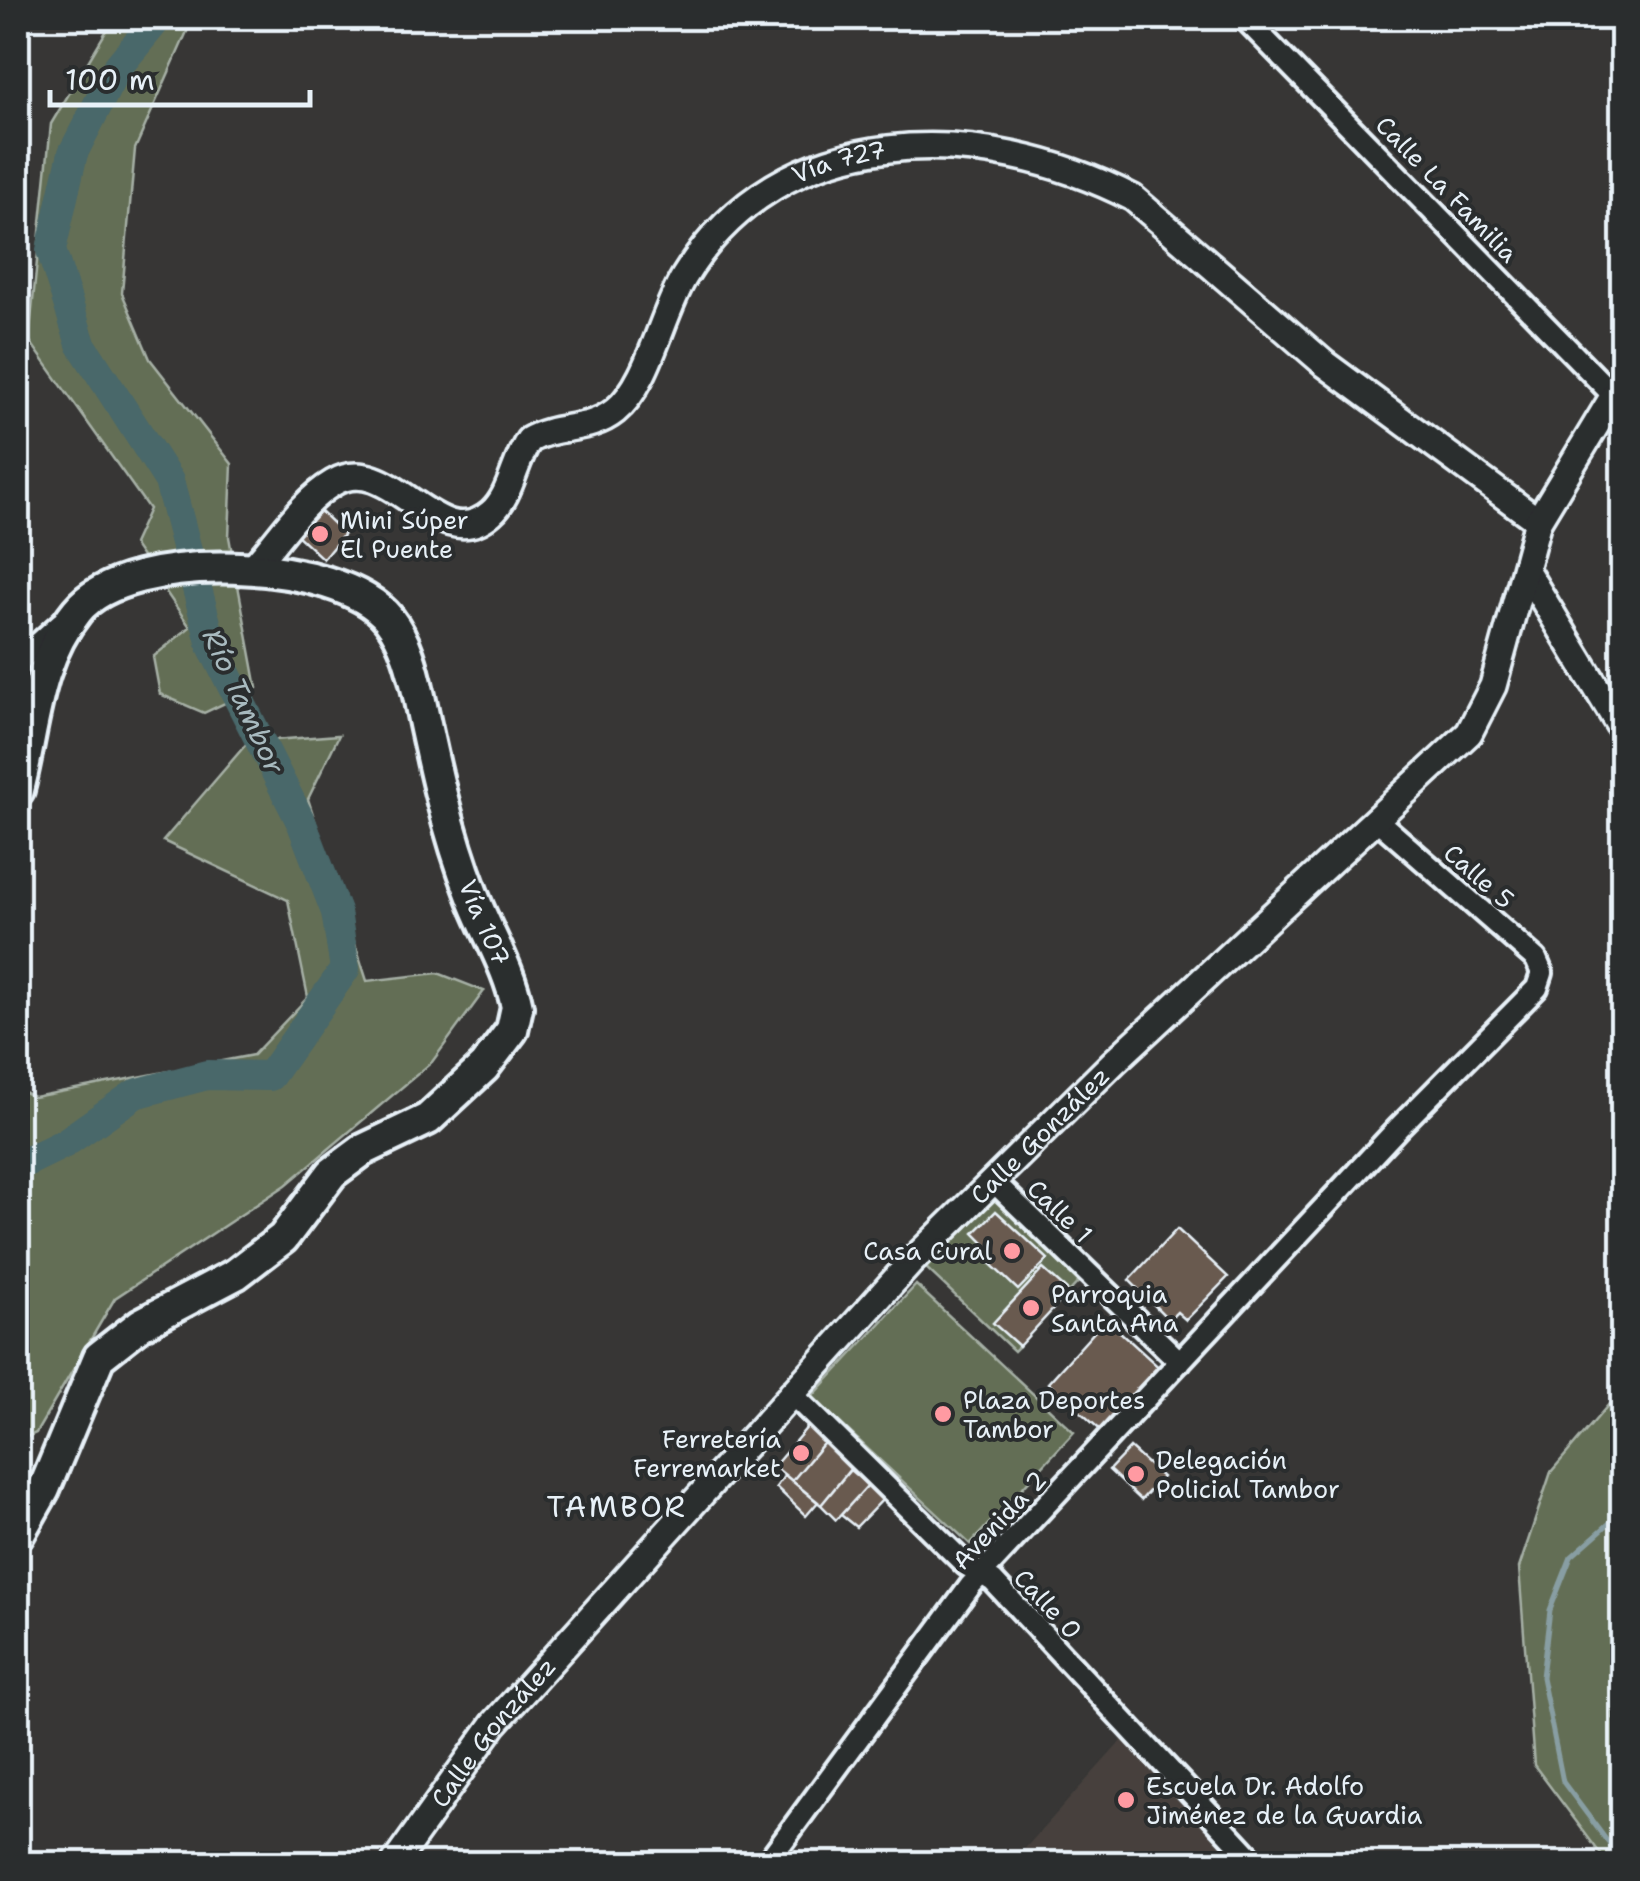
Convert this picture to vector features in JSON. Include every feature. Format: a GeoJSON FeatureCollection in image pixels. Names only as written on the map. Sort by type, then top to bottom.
{"type":"FeatureCollection","features":[{"type":"Feature","properties":{"kind":"main road","name":"Vía 107"},"geometry":{"type":"LineString","coordinates":[[18,1536],[44,1488],[99,1357],[141,1324],[236,1274],[284,1238],[332,1173],[363,1150],[428,1120],[484,1068],[512,1030],[514,1018],[513,985],[471,893],[444,812],[413,672],[400,635],[386,614],[365,599],[254,566],[145,577],[110,586],[80,607]]}},
{"type":"Feature","properties":{"kind":"main road"},"geometry":{"type":"LineString","coordinates":[[18,790],[45,669],[80,607]]}},
{"type":"Feature","properties":{"kind":"street","name":"Calle La Familia"},"geometry":{"type":"LineString","coordinates":[[1244,18],[1618,389]]}},
{"type":"Feature","properties":{"kind":"street","name":"Vía 727"},"geometry":{"type":"LineString","coordinates":[[254,566],[317,494],[353,475],[374,477],[445,522],[465,525],[487,517],[504,497],[518,457],[529,440],[595,423],[616,411],[632,392],[683,278],[730,216],[772,186],[822,162],[910,146],[1017,157],[1097,180],[1133,198],[1325,364],[1538,521]]}},
{"type":"Feature","properties":{"kind":"street","name":"Calle González"},"geometry":{"type":"LineString","coordinates":[[394,1864],[494,1724],[790,1392],[992,1180],[1306,880],[1378,820],[1469,734],[1493,686],[1538,521],[1618,389]]}},
{"type":"Feature","properties":{"kind":"street"},"geometry":{"type":"LineString","coordinates":[[1526,571],[1622,730]]}},
{"type":"Feature","properties":{"kind":"street"},"geometry":{"type":"LineString","coordinates":[[18,662],[80,607]]}},
{"type":"Feature","properties":{"kind":"street","name":"Calle 5"},"geometry":{"type":"LineString","coordinates":[[1378,820],[1536,959],[1542,973]]}},
{"type":"Feature","properties":{"kind":"street","name":"Avenida 2"},"geometry":{"type":"LineString","coordinates":[[766,1864],[981,1575],[1399,1127],[1537,988],[1542,973]]}},
{"type":"Feature","properties":{"kind":"street","name":"Calle 1"},"geometry":{"type":"LineString","coordinates":[[992,1180],[1180,1362]]}},
{"type":"Feature","properties":{"kind":"street","name":"Calle 0"},"geometry":{"type":"LineString","coordinates":[[790,1392],[981,1575],[993,1581],[1257,1864]]}},
{"type":"Feature","properties":{"kind":"shaded area","name":"Escuela Dr. Adolfo Jiménez de la Guardia"},"geometry":{"type":"Polygon","coordinates":[[[1125,1737],[1242,1863],[1011,1864],[1125,1737]]]}},
{"type":"Feature","properties":{"kind":"green space"},"geometry":{"type":"Polygon","coordinates":[[[114,18],[193,18],[135,149],[122,293],[150,359],[232,464],[229,537],[257,688],[204,713],[160,694],[153,657],[190,627],[133,544],[149,509],[29,340],[51,124],[114,18]]]}},
{"type":"Feature","properties":{"kind":"green space"},"geometry":{"type":"Polygon","coordinates":[[[339,735],[308,799],[367,981],[438,973],[484,991],[432,1062],[286,1185],[115,1298],[36,1433],[18,1441],[18,1089],[34,1097],[253,1055],[308,997],[288,900],[163,841],[248,742],[339,735]]]}},
{"type":"Feature","properties":{"kind":"green space"},"geometry":{"type":"Polygon","coordinates":[[[992,1194],[1083,1277],[1069,1292],[1043,1269],[994,1323],[1019,1346],[1014,1351],[924,1266],[992,1194]]]}},
{"type":"Feature","properties":{"kind":"green space","name":"Plaza Deportes Tambor"},"geometry":{"type":"Polygon","coordinates":[[[916,1285],[1074,1432],[970,1544],[812,1397],[916,1285]]]}},
{"type":"Feature","properties":{"kind":"green space"},"geometry":{"type":"Polygon","coordinates":[[[1622,1389],[1622,1592],[1613,1718],[1622,1728],[1622,1863],[1608,1864],[1534,1765],[1519,1568],[1551,1472],[1622,1389]]]}},
{"type":"Feature","properties":{"kind":"building","name":"Mini Súper El Puente"},"geometry":{"type":"Polygon","coordinates":[[[318,509],[344,534],[323,559],[296,534],[318,509]]]}},
{"type":"Feature","properties":{"kind":"building","name":"Casa Cural"},"geometry":{"type":"Polygon","coordinates":[[[996,1211],[1048,1259],[1018,1290],[981,1255],[988,1247],[974,1233],[996,1211]]]}},
{"type":"Feature","properties":{"kind":"building"},"geometry":{"type":"Polygon","coordinates":[[[1177,1229],[1228,1277],[1186,1320],[1177,1312],[1169,1320],[1129,1280],[1177,1229]]]}},
{"type":"Feature","properties":{"kind":"building","name":"Parroquia Santa Ana"},"geometry":{"type":"Polygon","coordinates":[[[1043,1269],[1069,1292],[1019,1346],[993,1323],[1043,1269]]]}},
{"type":"Feature","properties":{"kind":"building"},"geometry":{"type":"Polygon","coordinates":[[[1106,1319],[1164,1372],[1106,1435],[1048,1383],[1106,1319]]]}},
{"type":"Feature","properties":{"kind":"building","name":"Ferretería Ferremarket"},"geometry":{"type":"Polygon","coordinates":[[[809,1425],[828,1438],[792,1481],[774,1466],[809,1425]]]}},
{"type":"Feature","properties":{"kind":"building"},"geometry":{"type":"Polygon","coordinates":[[[827,1439],[855,1463],[821,1505],[792,1481],[827,1439]]]}},
{"type":"Feature","properties":{"kind":"building","name":"Delegación Policial Tambor"},"geometry":{"type":"Polygon","coordinates":[[[1130,1448],[1162,1477],[1141,1500],[1109,1470],[1130,1448]]]}},
{"type":"Feature","properties":{"kind":"building"},"geometry":{"type":"Polygon","coordinates":[[[850,1470],[868,1485],[836,1520],[821,1505],[850,1470]]]}},
{"type":"Feature","properties":{"kind":"building"},"geometry":{"type":"Polygon","coordinates":[[[785,1475],[818,1502],[806,1516],[776,1487],[785,1475]]]}},
{"type":"Feature","properties":{"kind":"building"},"geometry":{"type":"Polygon","coordinates":[[[868,1485],[884,1498],[856,1527],[841,1515],[868,1485]]]}},
{"type":"Feature","properties":{"kind":"waterway","name":"Río Tambor"},"geometry":{"type":"LineString","coordinates":[[18,1166],[65,1143],[135,1094],[207,1075],[270,1076],[345,969],[336,912],[302,824],[212,646],[169,481],[81,344],[51,250],[73,153],[116,69],[158,18]]}},
{"type":"Feature","properties":{"kind":"waterway"},"geometry":{"type":"LineString","coordinates":[[1622,1512],[1571,1557],[1550,1610],[1542,1677],[1563,1782],[1622,1861]]}},
{"type":"Feature","properties":{"kind":"place","name":"Mini Súper El Puente"},"geometry":{"type":"Point","coordinates":[320,534]}},
{"type":"Feature","properties":{"kind":"place","name":"Casa Cural"},"geometry":{"type":"Point","coordinates":[1012,1251]}},
{"type":"Feature","properties":{"kind":"place","name":"Parroquia Santa Ana"},"geometry":{"type":"Point","coordinates":[1031,1308]}},
{"type":"Feature","properties":{"kind":"place","name":"Plaza Deportes Tambor"},"geometry":{"type":"Point","coordinates":[943,1414]}},
{"type":"Feature","properties":{"kind":"place","name":"Ferretería Ferremarket"},"geometry":{"type":"Point","coordinates":[801,1453]}},
{"type":"Feature","properties":{"kind":"place","name":"Delegación Policial Tambor"},"geometry":{"type":"Point","coordinates":[1136,1474]}},
{"type":"Feature","properties":{"kind":"place","name":"Escuela Dr. Adolfo Jiménez de la Guardia"},"geometry":{"type":"Point","coordinates":[1126,1800]}},
{"type":"Feature","properties":{"kind":"district","name":"TAMBOR"},"geometry":{"type":"Point","coordinates":[617,1507]}}]}
